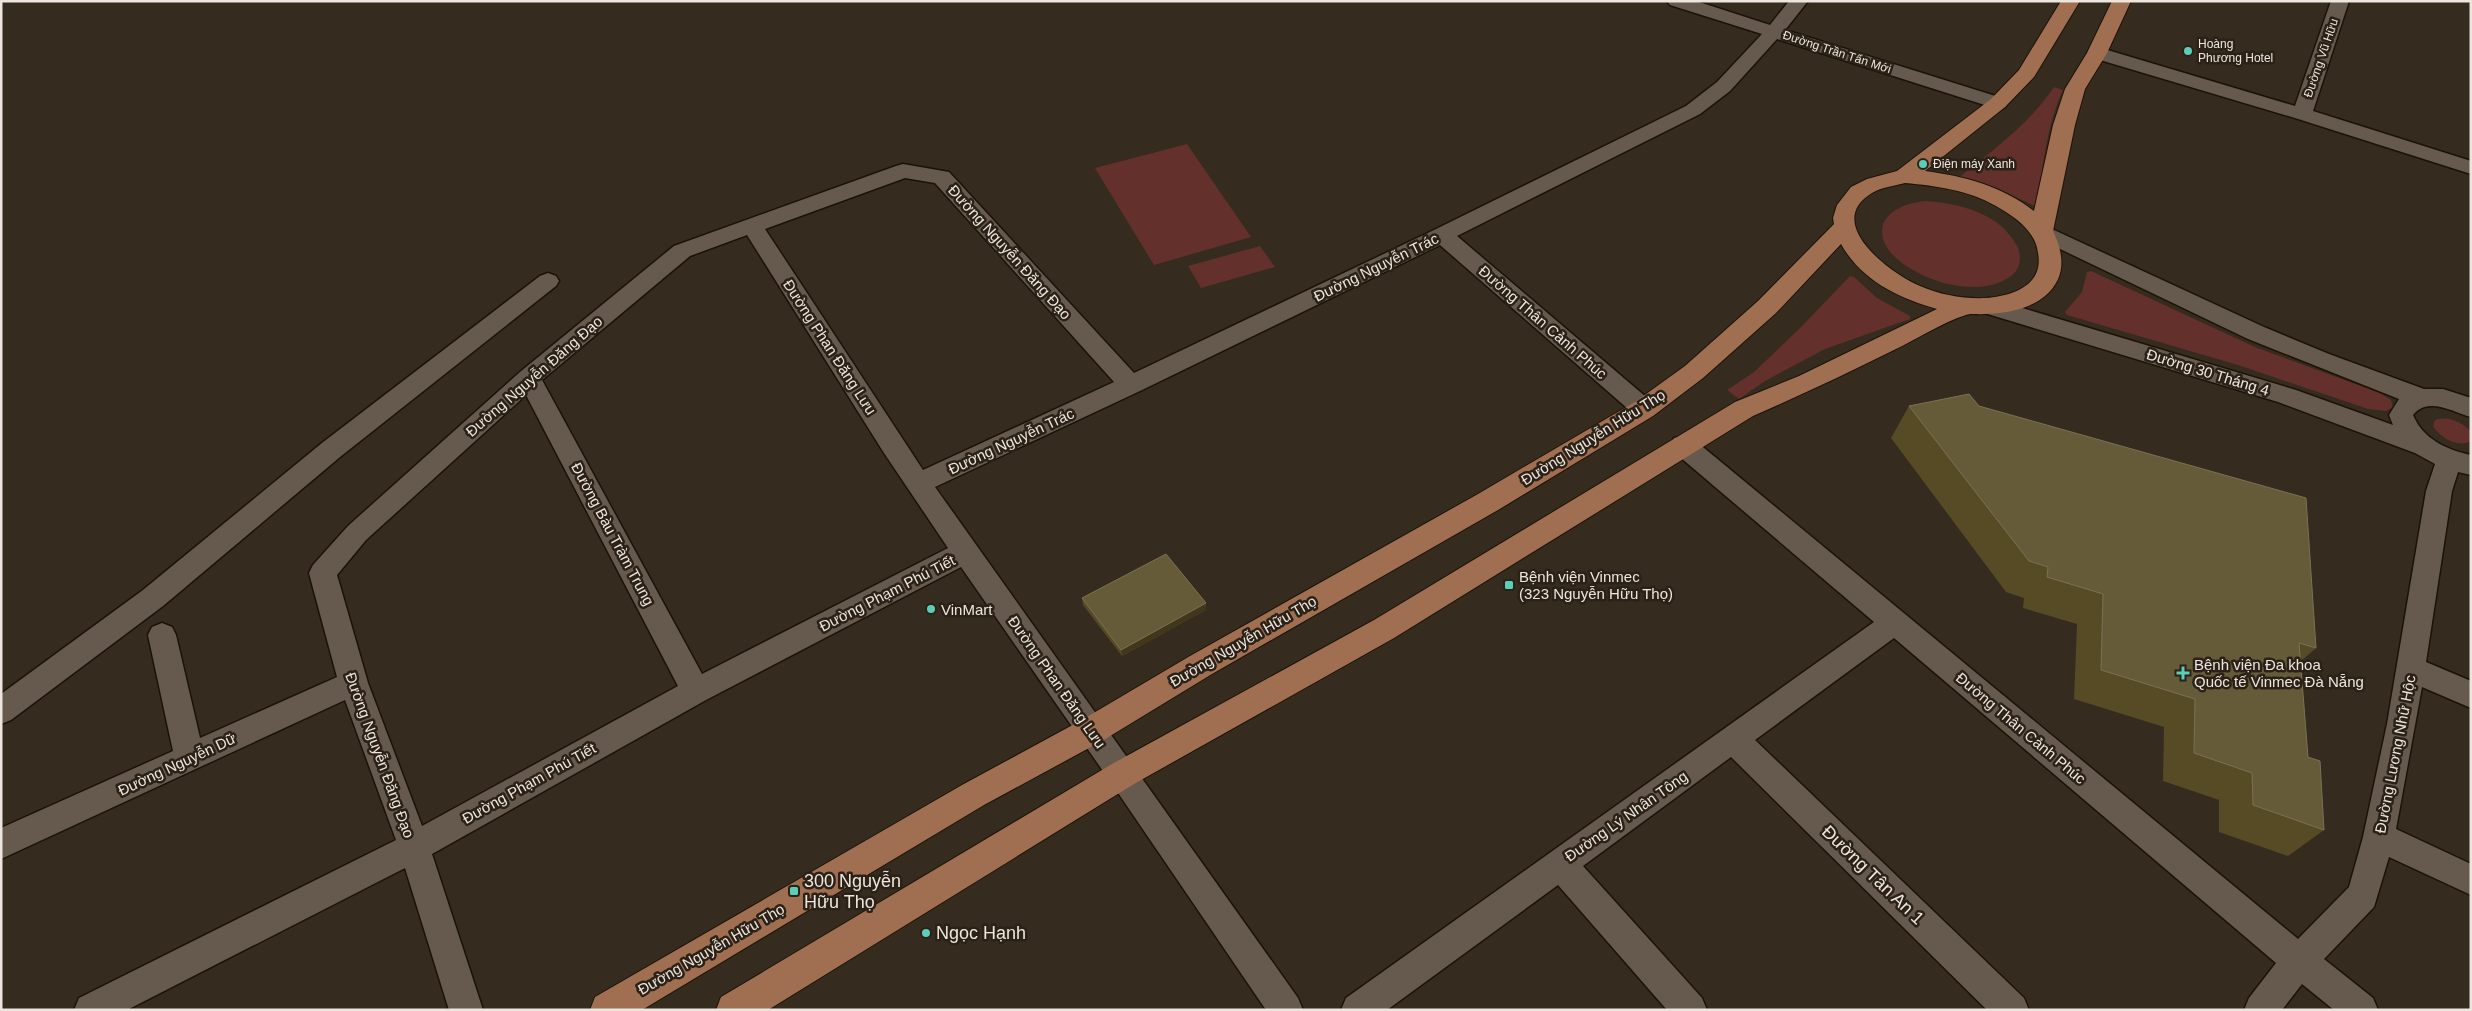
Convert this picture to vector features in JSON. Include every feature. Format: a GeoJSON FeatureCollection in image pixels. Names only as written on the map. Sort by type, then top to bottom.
{"type":"FeatureCollection","features":[{"type":"Feature","properties":{"kind":"main road"},"geometry":{"type":"LineString","coordinates":[[1905,176],[1998,103],[2027,73],[2071,1]]}},
{"type":"Feature","properties":{"kind":"main road"},"geometry":{"type":"LineString","coordinates":[[2041,231],[2064,125],[2074,89],[2097,53],[2122,1]]}},
{"type":"Feature","properties":{"kind":"main road"},"geometry":{"type":"LineString","coordinates":[[1905,176],[1939,179],[1970,186],[2000,199],[2025,216],[2041,231],[2052,257],[2048,278],[2032,294],[2005,304],[1976,306],[1934,300],[1900,287],[1872,269],[1853,248],[1845,226],[1846,208],[1859,192],[1880,182],[1905,176]]}},
{"type":"Feature","properties":{"kind":"main road","name":"Đường Nguyễn Hữu Thọ"},"geometry":{"type":"LineString","coordinates":[[608,1010],[964,800],[1092,731],[1201,665],[1488,502],[1644,409],[1694,372],[1767,307],[1845,226]]}},
{"type":"Feature","properties":{"kind":"main road"},"geometry":{"type":"LineString","coordinates":[[734,1010],[1123,774],[1384,629],[1683,444],[1744,409],[1976,306]]}},
{"type":"Feature","properties":{"kind":"street","name":"Đường Trần Tấn Mới"},"geometry":{"type":"LineString","coordinates":[[1676,1],[1998,103]]}},
{"type":"Feature","properties":{"kind":"street","name":"Đường Nguyễn Trác"},"geometry":{"type":"LineString","coordinates":[[919,483],[1131,385],[1442,235],[1693,110],[1713,97],[1736,76],[1799,1]]}},
{"type":"Feature","properties":{"kind":"street","name":"Đường Vũ Hữu"},"geometry":{"type":"LineString","coordinates":[[2302,114],[2340,1]]}},
{"type":"Feature","properties":{"kind":"street"},"geometry":{"type":"LineString","coordinates":[[2097,53],[2302,114],[2471,168]]}},
{"type":"Feature","properties":{"kind":"street","name":"Đường Nguyễn Đăng Đạo"},"geometry":{"type":"LineString","coordinates":[[466,1010],[414,847],[354,683],[323,574],[356,533],[529,378],[682,250],[904,171],[942,177],[1131,385]]}},
{"type":"Feature","properties":{"kind":"street","name":"Đường Phan Đăng Lưu"},"geometry":{"type":"LineString","coordinates":[[751,225],[965,552],[1123,774],[1286,1010]]}},
{"type":"Feature","properties":{"kind":"street"},"geometry":{"type":"LineString","coordinates":[[2041,231],[2256,333],[2321,360],[2423,398]]}},
{"type":"Feature","properties":{"kind":"street","name":"Đường Thân Cảnh Phúc"},"geometry":{"type":"LineString","coordinates":[[1442,235],[1644,409]]}},
{"type":"Feature","properties":{"kind":"street"},"geometry":{"type":"LineString","coordinates":[[1,711],[153,598],[331,450],[548,281]]}},
{"type":"Feature","properties":{"kind":"street","name":"Đường 30 Tháng 4"},"geometry":{"type":"LineString","coordinates":[[1976,306],[2287,396],[2448,457]]}},
{"type":"Feature","properties":{"kind":"street","name":"Đường Bàu Tràm Trung"},"geometry":{"type":"LineString","coordinates":[[529,378],[696,691]]}},
{"type":"Feature","properties":{"kind":"street"},"geometry":{"type":"LineString","coordinates":[[2448,457],[2412,436],[2404,425],[2401,415],[2404,407],[2411,401],[2423,398],[2468,400]]}},
{"type":"Feature","properties":{"kind":"street","name":"Đường Thân Cảnh Phúc"},"geometry":{"type":"LineString","coordinates":[[1683,444],[2299,961],[2361,1010]]}},
{"type":"Feature","properties":{"kind":"street","name":"Đường Lương Nhữ Hộc"},"geometry":{"type":"LineString","coordinates":[[2261,1010],[2299,961],[2363,896],[2379,837],[2412,670],[2439,491],[2448,457]]}},
{"type":"Feature","properties":{"kind":"street","name":"Đường Phạm Phú Tiết"},"geometry":{"type":"LineString","coordinates":[[91,1010],[414,847],[696,691],[965,552]]}},
{"type":"Feature","properties":{"kind":"street","name":"Đường Lý Nhân Tông"},"geometry":{"type":"LineString","coordinates":[[1358,1010],[1895,622]]}},
{"type":"Feature","properties":{"kind":"street"},"geometry":{"type":"LineString","coordinates":[[162,635],[190,758]]}},
{"type":"Feature","properties":{"kind":"street"},"geometry":{"type":"LineString","coordinates":[[2412,670],[2471,695]]}},
{"type":"Feature","properties":{"kind":"street","name":"Đường Nguyễn Dữ"},"geometry":{"type":"LineString","coordinates":[[1,844],[354,683]]}},
{"type":"Feature","properties":{"kind":"street","name":"Đường Tân An 1"},"geometry":{"type":"LineString","coordinates":[[1734,740],[2012,1010]]}},
{"type":"Feature","properties":{"kind":"street"},"geometry":{"type":"LineString","coordinates":[[2379,837],[2471,880]]}},
{"type":"Feature","properties":{"kind":"street"},"geometry":{"type":"LineString","coordinates":[[1559,863],[1690,1010]]}},
{"type":"Feature","properties":{"kind":"shaded area"},"geometry":{"type":"Polygon","coordinates":[[[2054,87],[2063,90],[2049,133],[2037,207],[1994,187],[1958,178],[2022,125],[2054,87]]]}},
{"type":"Feature","properties":{"kind":"shaded area"},"geometry":{"type":"Polygon","coordinates":[[[1187,144],[1251,237],[1154,265],[1095,168],[1187,144]]]}},
{"type":"Feature","properties":{"kind":"shaded area"},"geometry":{"type":"Polygon","coordinates":[[[1925,201],[1965,207],[2000,225],[2010,235],[2018,249],[2020,262],[2016,271],[2007,279],[1997,284],[1967,287],[1943,283],[1913,270],[1898,260],[1888,250],[1883,239],[1882,228],[1886,219],[1894,211],[1907,205],[1925,201]]]}},
{"type":"Feature","properties":{"kind":"shaded area"},"geometry":{"type":"Polygon","coordinates":[[[1260,246],[1275,267],[1201,288],[1188,266],[1260,246]]]}},
{"type":"Feature","properties":{"kind":"shaded area"},"geometry":{"type":"Polygon","coordinates":[[[2091,271],[2255,347],[2380,393],[2391,400],[2393,407],[2386,411],[2368,409],[2238,365],[2067,315],[2065,312],[2082,292],[2087,272],[2091,271]]]}},
{"type":"Feature","properties":{"kind":"shaded area"},"geometry":{"type":"Polygon","coordinates":[[[1850,276],[1854,277],[1877,298],[1910,316],[1910,319],[1825,349],[1765,381],[1739,399],[1727,390],[1754,372],[1850,276]]]}},
{"type":"Feature","properties":{"kind":"shaded area"},"geometry":{"type":"Polygon","coordinates":[[[2435,420],[2456,421],[2464,426],[2471,432],[2471,441],[2461,443],[2445,438],[2433,426],[2435,420]]]}},
{"type":"Feature","properties":{"kind":"building"},"geometry":{"type":"Polygon","coordinates":[[[1969,394],[1979,406],[2306,498],[2316,648],[2299,643],[2308,757],[2320,761],[2324,830],[2253,805],[2252,773],[2194,753],[2195,699],[2101,670],[2103,594],[2047,577],[2048,567],[2029,561],[1909,406],[1969,394]]]}},
{"type":"Feature","properties":{"kind":"building"},"geometry":{"type":"Polygon","coordinates":[[[1166,554],[1206,603],[1121,650],[1082,598],[1166,554]]]}},
{"type":"Feature","properties":{"kind":"place","name":"Hoàng Phương Hotel"},"geometry":{"type":"Point","coordinates":[2188,51]}},
{"type":"Feature","properties":{"kind":"place","name":"Điện máy Xanh"},"geometry":{"type":"Point","coordinates":[1923,164]}},
{"type":"Feature","properties":{"kind":"place","name":"Bệnh viện Vinmec (323 Nguyễn Hữu Thọ)"},"geometry":{"type":"Point","coordinates":[1509,585]}},
{"type":"Feature","properties":{"kind":"place","name":"VinMart"},"geometry":{"type":"Point","coordinates":[931,609]}},
{"type":"Feature","properties":{"kind":"place","name":"Bệnh viện Đa khoa Quốc tế Vinmec Đà Nẵng"},"geometry":{"type":"Point","coordinates":[2183,673]}},
{"type":"Feature","properties":{"kind":"place","name":"300 Nguyễn Hữu Thọ"},"geometry":{"type":"Point","coordinates":[794,891]}},
{"type":"Feature","properties":{"kind":"place","name":"Ngọc Hạnh"},"geometry":{"type":"Point","coordinates":[926,933]}}]}
